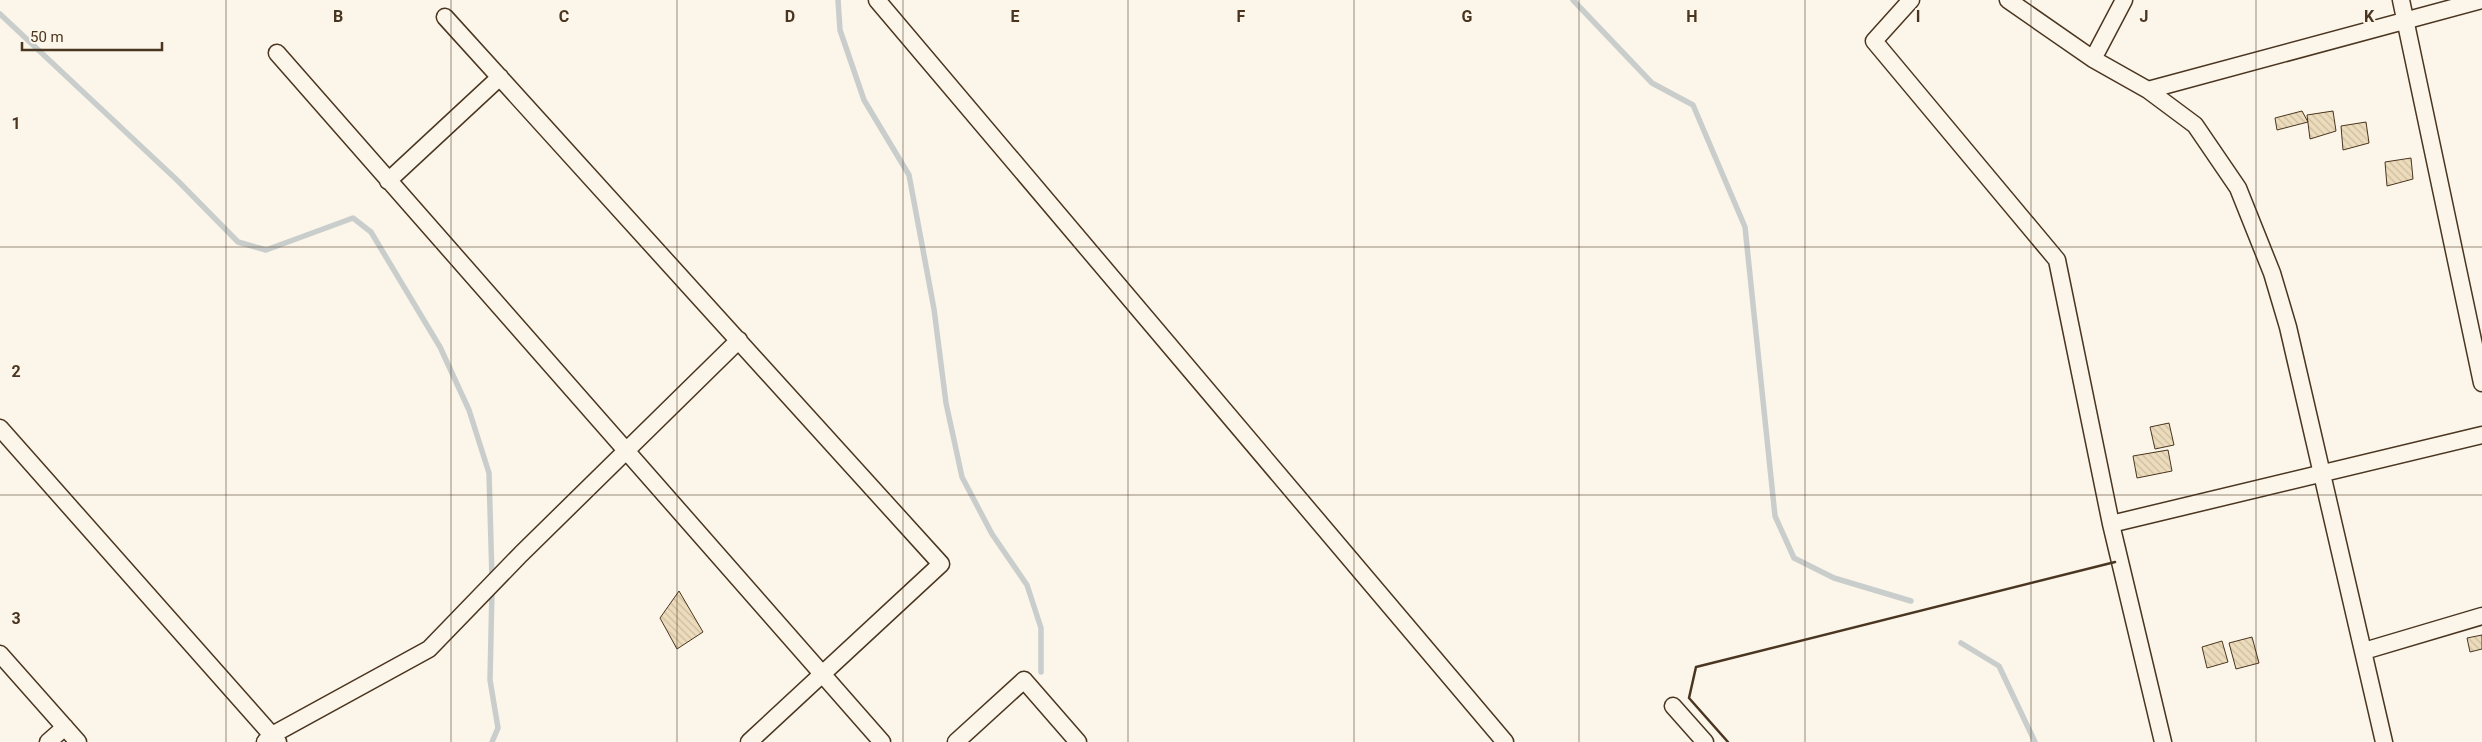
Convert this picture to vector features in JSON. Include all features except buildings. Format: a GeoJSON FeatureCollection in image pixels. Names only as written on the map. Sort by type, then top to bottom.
{"type":"FeatureCollection","features":[{"type":"Feature","properties":{"kind":"street"},"geometry":{"type":"LineString","coordinates":[[877,0],[1505,742]]}},
{"type":"Feature","properties":{"kind":"street"},"geometry":{"type":"LineString","coordinates":[[1912,0],[1874,41],[2057,260],[2110,524],[2163,742]]}},
{"type":"Feature","properties":{"kind":"street"},"geometry":{"type":"LineString","coordinates":[[2008,0],[2093,58],[2148,90],[2196,125],[2238,188],[2278,291],[2323,473],[2384,742]]}},
{"type":"Feature","properties":{"kind":"street"},"geometry":{"type":"LineString","coordinates":[[2093,58],[2124,0]]}},
{"type":"Feature","properties":{"kind":"street"},"geometry":{"type":"LineString","coordinates":[[2402,0],[2482,383]]}},
{"type":"Feature","properties":{"kind":"street"},"geometry":{"type":"LineString","coordinates":[[2148,90],[2482,0]]}},
{"type":"Feature","properties":{"kind":"street"},"geometry":{"type":"LineString","coordinates":[[445,17],[942,564],[749,742]]}},
{"type":"Feature","properties":{"kind":"street"},"geometry":{"type":"LineString","coordinates":[[277,53],[882,742]]}},
{"type":"Feature","properties":{"kind":"street"},"geometry":{"type":"LineString","coordinates":[[388,180],[500,77]]}},
{"type":"Feature","properties":{"kind":"street"},"geometry":{"type":"LineString","coordinates":[[0,428],[272,740],[429,649],[520,554],[739,340]]}},
{"type":"Feature","properties":{"kind":"street"},"geometry":{"type":"LineString","coordinates":[[2110,524],[2482,435]]}},
{"type":"Feature","properties":{"kind":"street"},"geometry":{"type":"LineString","coordinates":[[2364,651],[2482,616]]}},
{"type":"Feature","properties":{"kind":"street"},"geometry":{"type":"LineString","coordinates":[[0,654],[78,742]]}},
{"type":"Feature","properties":{"kind":"street"},"geometry":{"type":"LineString","coordinates":[[956,742],[1024,680],[1078,742]]}},
{"type":"Feature","properties":{"kind":"street"},"geometry":{"type":"LineString","coordinates":[[1673,706],[1705,742]]}},
{"type":"Feature","properties":{"kind":"street"},"geometry":{"type":"LineString","coordinates":[[48,742],[65,727]]}},
{"type":"Feature","properties":{"kind":"waterway"},"geometry":{"type":"LineString","coordinates":[[838,0],[840,30],[864,100],[909,175],[934,309],[946,403],[962,477],[992,534],[1027,585],[1041,628],[1041,672]]}},
{"type":"Feature","properties":{"kind":"waterway"},"geometry":{"type":"LineString","coordinates":[[1573,0],[1652,83],[1693,105],[1745,227],[1775,516],[1794,558],[1834,578],[1911,601]]}},
{"type":"Feature","properties":{"kind":"waterway"},"geometry":{"type":"LineString","coordinates":[[0,14],[178,181],[238,242],[266,250],[353,218],[371,232],[440,347],[469,410],[489,473],[492,579]]}},
{"type":"Feature","properties":{"kind":"waterway"},"geometry":{"type":"LineString","coordinates":[[492,589],[490,680],[498,728],[492,742]]}},
{"type":"Feature","properties":{"kind":"waterway"},"geometry":{"type":"LineString","coordinates":[[1961,643],[1999,666],[2035,742]]}},
{"type":"Feature","properties":{"kind":"wall"},"geometry":{"type":"LineString","coordinates":[[1728,742],[1689,698],[1696,667],[2115,562]]}}]}
